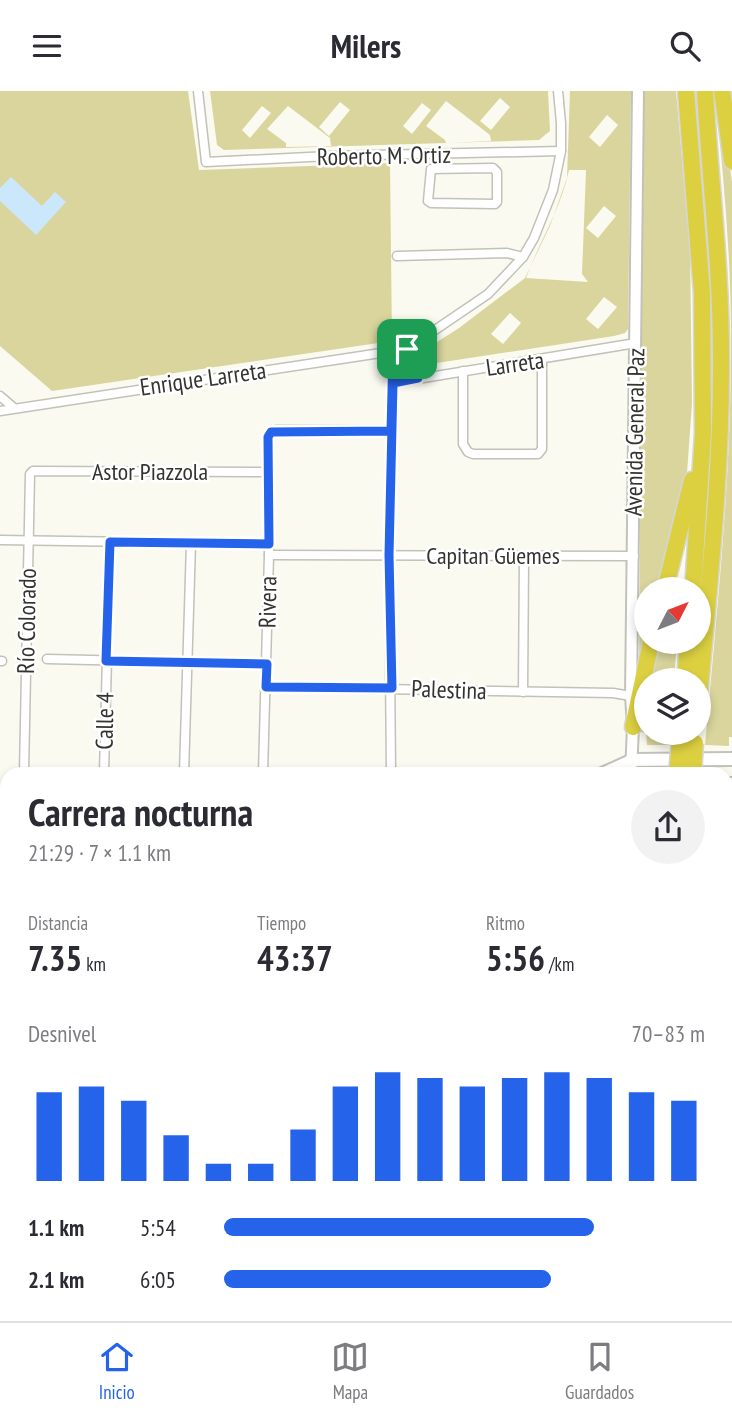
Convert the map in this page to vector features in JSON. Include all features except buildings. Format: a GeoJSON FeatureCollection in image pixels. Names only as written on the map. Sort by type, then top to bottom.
{"type":"FeatureCollection","features":[{"type":"Feature","properties":{"kind":"highway"},"geometry":{"type":"LineString","coordinates":[[686,91],[702,293],[702,433],[694,577]]}},
{"type":"Feature","properties":{"kind":"highway"},"geometry":{"type":"LineString","coordinates":[[702,668],[712,548],[721,359],[718,243],[705,91]]}},
{"type":"Feature","properties":{"kind":"highway"},"geometry":{"type":"LineString","coordinates":[[722,91],[732,161]]}},
{"type":"Feature","properties":{"kind":"highway"},"geometry":{"type":"LineString","coordinates":[[669,577],[680,538],[702,433]]}},
{"type":"Feature","properties":{"kind":"highway"},"geometry":{"type":"LineString","coordinates":[[633,727],[648,655]]}},
{"type":"Feature","properties":{"kind":"highway"},"geometry":{"type":"LineString","coordinates":[[679,767],[686,745]]}},
{"type":"Feature","properties":{"kind":"highway"},"geometry":{"type":"LineString","coordinates":[[689,745],[692,767]]}},
{"type":"Feature","properties":{"kind":"main road"},"geometry":{"type":"LineString","coordinates":[[631,767],[732,759]]}},
{"type":"Feature","properties":{"kind":"street","name":"Roberto M. Ortiz"},"geometry":{"type":"LineString","coordinates":[[198,91],[206,162],[561,151]]}},
{"type":"Feature","properties":{"kind":"street"},"geometry":{"type":"LineString","coordinates":[[418,378],[406,365],[407,349],[488,294],[523,257],[534,238],[550,199],[561,151],[558,91]]}},
{"type":"Feature","properties":{"kind":"street","name":"Avenida General Paz"},"geometry":{"type":"LineString","coordinates":[[631,767],[638,91]]}},
{"type":"Feature","properties":{"kind":"street"},"geometry":{"type":"LineString","coordinates":[[463,169],[464,154]]}},
{"type":"Feature","properties":{"kind":"street"},"geometry":{"type":"LineString","coordinates":[[463,169],[495,169],[498,201],[495,204],[428,201],[430,170],[463,169]]}},
{"type":"Feature","properties":{"kind":"street"},"geometry":{"type":"LineString","coordinates":[[397,255],[507,253],[523,257]]}},
{"type":"Feature","properties":{"kind":"street","name":"Larreta"},"geometry":{"type":"LineString","coordinates":[[393,383],[636,343]]}},
{"type":"Feature","properties":{"kind":"street","name":"Enrique Larreta"},"geometry":{"type":"LineString","coordinates":[[0,411],[407,349]]}},
{"type":"Feature","properties":{"kind":"street"},"geometry":{"type":"LineString","coordinates":[[391,767],[389,555],[393,352]]}},
{"type":"Feature","properties":{"kind":"street"},"geometry":{"type":"LineString","coordinates":[[463,371],[463,443],[468,452],[538,454],[542,449],[542,360]]}},
{"type":"Feature","properties":{"kind":"street"},"geometry":{"type":"LineString","coordinates":[[0,396],[14,408]]}},
{"type":"Feature","properties":{"kind":"street","name":"Rivera"},"geometry":{"type":"LineString","coordinates":[[263,767],[269,555],[268,437],[271,432],[391,431]]}},
{"type":"Feature","properties":{"kind":"street","name":"Astor Piazzola"},"geometry":{"type":"LineString","coordinates":[[33,471],[268,472]]}},
{"type":"Feature","properties":{"kind":"street","name":"Río Colorado"},"geometry":{"type":"LineString","coordinates":[[24,767],[28,477],[33,471]]}},
{"type":"Feature","properties":{"kind":"street"},"geometry":{"type":"LineString","coordinates":[[0,540],[269,544]]}},
{"type":"Feature","properties":{"kind":"street","name":"Calle 4"},"geometry":{"type":"LineString","coordinates":[[104,767],[110,542]]}},
{"type":"Feature","properties":{"kind":"street"},"geometry":{"type":"LineString","coordinates":[[184,767],[191,543]]}},
{"type":"Feature","properties":{"kind":"street","name":"Capitan Güemes"},"geometry":{"type":"LineString","coordinates":[[269,555],[634,556]]}},
{"type":"Feature","properties":{"kind":"street"},"geometry":{"type":"LineString","coordinates":[[523,692],[524,557]]}},
{"type":"Feature","properties":{"kind":"street"},"geometry":{"type":"LineString","coordinates":[[47,659],[267,664]]}},
{"type":"Feature","properties":{"kind":"street","name":"Palestina"},"geometry":{"type":"LineString","coordinates":[[266,687],[613,693],[631,696]]}},
{"type":"Feature","properties":{"kind":"shaded area"},"geometry":{"type":"Polygon","coordinates":[[[0,91],[188,91],[199,170],[390,163],[392,341],[52,391],[0,346],[0,91]]]}},
{"type":"Feature","properties":{"kind":"shaded area"},"geometry":{"type":"Polygon","coordinates":[[[210,91],[548,91],[550,131],[539,140],[450,143],[491,141],[490,135],[446,101],[426,126],[446,143],[224,150],[217,145],[210,91]],[[500,98],[480,121],[491,130],[510,107],[500,98]],[[340,102],[319,127],[329,136],[350,110],[340,102]],[[422,103],[403,126],[412,134],[431,110],[422,103]],[[262,106],[242,130],[250,138],[271,113],[262,106]],[[288,106],[267,129],[286,143],[286,147],[331,146],[330,138],[288,106]]]}},
{"type":"Feature","properties":{"kind":"shaded area"},"geometry":{"type":"Polygon","coordinates":[[[570,91],[631,91],[628,329],[625,333],[424,365],[420,357],[423,351],[459,328],[525,278],[530,267],[526,278],[588,282],[582,274],[586,170],[569,170],[567,178],[570,91]],[[607,115],[589,137],[600,147],[618,125],[607,115]],[[604,206],[586,228],[598,238],[616,216],[604,206]],[[604,297],[586,319],[598,329],[617,307],[604,297]],[[510,313],[491,334],[503,344],[521,323],[510,313]]]}},
{"type":"Feature","properties":{"kind":"shaded area"},"geometry":{"type":"Polygon","coordinates":[[[643,91],[676,91],[690,248],[692,403],[686,487],[663,577],[640,577],[643,91]]]}},
{"type":"Feature","properties":{"kind":"shaded area"},"geometry":{"type":"Polygon","coordinates":[[[693,91],[698,91],[712,264],[714,351],[710,437],[707,268],[693,91]]]}},
{"type":"Feature","properties":{"kind":"shaded area"},"geometry":{"type":"Polygon","coordinates":[[[715,91],[719,91],[732,182],[732,737],[729,737],[729,746],[705,745],[711,745],[711,677],[723,541],[731,387],[731,305],[724,183],[715,91]]]}},
{"type":"Feature","properties":{"kind":"shaded area"},"geometry":{"type":"Polygon","coordinates":[[[639,655],[643,655],[640,668],[639,655]]]}},
{"type":"Feature","properties":{"kind":"shaded area"},"geometry":{"type":"Polygon","coordinates":[[[651,655],[676,655],[675,668],[649,668],[651,655]]]}},
{"type":"Feature","properties":{"kind":"water"},"geometry":{"type":"Polygon","coordinates":[[[11,177],[42,206],[55,192],[66,202],[36,235],[0,201],[0,188],[11,177]]]}},
{"type":"Feature","properties":{"kind":"route"},"geometry":{"type":"LineString","coordinates":[[407,349],[406,365],[418,378],[393,383],[389,555],[392,688],[266,687],[267,664],[106,661],[110,542],[269,544],[268,437],[271,432],[391,431],[393,352],[407,349]]}}]}
